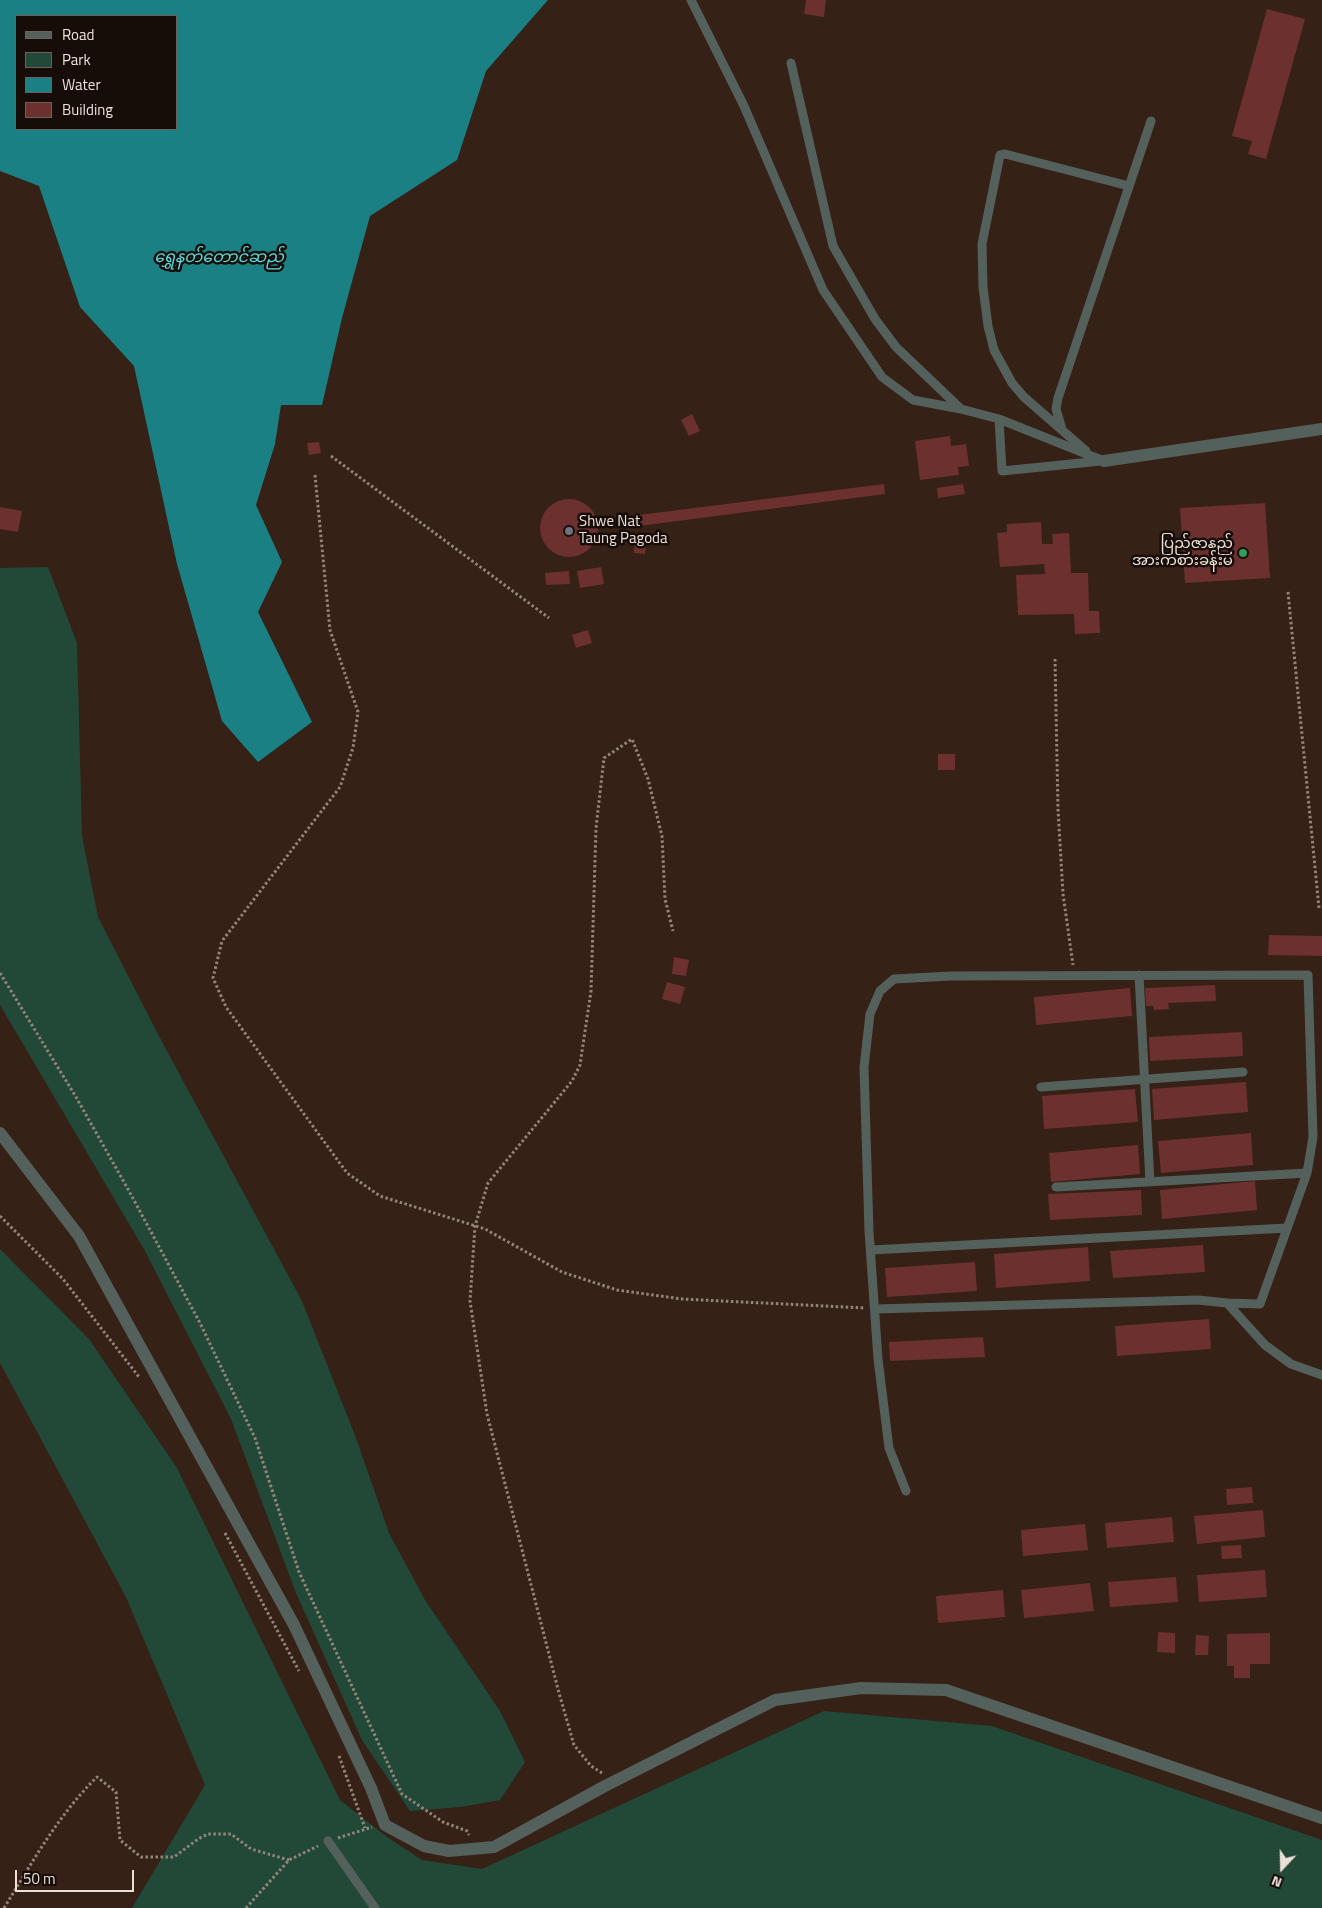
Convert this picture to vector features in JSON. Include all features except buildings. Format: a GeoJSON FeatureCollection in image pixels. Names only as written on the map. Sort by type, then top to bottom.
{"type":"FeatureCollection","features":[{"type":"Feature","properties":{"kind":"street"},"geometry":{"type":"LineString","coordinates":[[1098,458],[1322,429]]}},
{"type":"Feature","properties":{"kind":"street"},"geometry":{"type":"LineString","coordinates":[[0,1133],[79,1236],[294,1624],[371,1788],[385,1825],[424,1846],[449,1851],[494,1847],[774,1700],[861,1688],[946,1690],[1322,1818]]}},
{"type":"Feature","properties":{"kind":"lane"},"geometry":{"type":"LineString","coordinates":[[691,0],[744,106],[823,290],[882,377],[914,400],[962,409],[999,420],[1098,458]]}},
{"type":"Feature","properties":{"kind":"lane"},"geometry":{"type":"LineString","coordinates":[[791,63],[833,246],[875,319],[896,347],[962,409]]}},
{"type":"Feature","properties":{"kind":"lane"},"geometry":{"type":"LineString","coordinates":[[1062,429],[1056,409],[1058,398],[1151,121]]}},
{"type":"Feature","properties":{"kind":"lane"},"geometry":{"type":"LineString","coordinates":[[1098,458],[1024,397],[1012,383],[994,350],[988,326],[983,286],[982,244],[1000,155],[1005,154],[1129,186]]}},
{"type":"Feature","properties":{"kind":"lane"},"geometry":{"type":"LineString","coordinates":[[999,420],[1002,471],[1098,458]]}},
{"type":"Feature","properties":{"kind":"lane"},"geometry":{"type":"LineString","coordinates":[[1138,975],[1150,1182]]}},
{"type":"Feature","properties":{"kind":"lane"},"geometry":{"type":"LineString","coordinates":[[875,1309],[1198,1300],[1260,1304],[1307,1173],[1313,1137],[1308,975],[952,976],[894,979],[880,991],[870,1014],[864,1067],[871,1250],[875,1309],[881,1388],[889,1448],[906,1491]]}},
{"type":"Feature","properties":{"kind":"lane"},"geometry":{"type":"LineString","coordinates":[[1041,1087],[1243,1072]]}},
{"type":"Feature","properties":{"kind":"lane"},"geometry":{"type":"LineString","coordinates":[[1056,1187],[1307,1173]]}},
{"type":"Feature","properties":{"kind":"lane"},"geometry":{"type":"LineString","coordinates":[[871,1250],[1287,1228]]}},
{"type":"Feature","properties":{"kind":"lane"},"geometry":{"type":"LineString","coordinates":[[1227,1303],[1265,1345],[1291,1364],[1322,1375]]}},
{"type":"Feature","properties":{"kind":"lane"},"geometry":{"type":"LineString","coordinates":[[328,1841],[375,1908]]}},
{"type":"Feature","properties":{"kind":"path"},"geometry":{"type":"LineString","coordinates":[[332,456],[549,618]]}},
{"type":"Feature","properties":{"kind":"path"},"geometry":{"type":"LineString","coordinates":[[315,475],[330,630],[358,712],[353,748],[340,787],[222,941],[213,978],[226,1007],[347,1173],[380,1196],[485,1229],[562,1272],[617,1290],[682,1299],[875,1309]]}},
{"type":"Feature","properties":{"kind":"path"},"geometry":{"type":"LineString","coordinates":[[1288,592],[1319,908]]}},
{"type":"Feature","properties":{"kind":"path"},"geometry":{"type":"LineString","coordinates":[[1055,659],[1063,894],[1074,976]]}},
{"type":"Feature","properties":{"kind":"path"},"geometry":{"type":"LineString","coordinates":[[615,1782],[591,1766],[574,1745],[490,1424],[470,1301],[475,1226],[488,1183],[572,1081],[580,1065],[592,991],[596,828],[604,758],[632,739],[648,779],[662,836],[665,899],[673,931]]}},
{"type":"Feature","properties":{"kind":"path"},"geometry":{"type":"LineString","coordinates":[[0,973],[76,1098],[129,1191],[200,1323],[254,1438],[298,1572],[402,1794],[443,1822],[467,1831],[473,1849]]}},
{"type":"Feature","properties":{"kind":"path"},"geometry":{"type":"LineString","coordinates":[[0,1216],[63,1279],[142,1381]]}},
{"type":"Feature","properties":{"kind":"path"},"geometry":{"type":"LineString","coordinates":[[222,1526],[303,1679]]}},
{"type":"Feature","properties":{"kind":"path"},"geometry":{"type":"LineString","coordinates":[[336,1748],[365,1828]]}},
{"type":"Feature","properties":{"kind":"path"},"geometry":{"type":"LineString","coordinates":[[4,1908],[53,1830],[85,1789],[97,1777],[116,1792],[120,1840],[140,1857],[174,1857],[208,1834],[232,1834],[251,1849],[289,1860]]}},
{"type":"Feature","properties":{"kind":"path"},"geometry":{"type":"LineString","coordinates":[[246,1908],[289,1860],[328,1841],[365,1828],[385,1825]]}},
{"type":"Feature","properties":{"kind":"green space"},"geometry":{"type":"Polygon","coordinates":[[[48,567],[77,643],[82,836],[98,917],[160,1038],[302,1301],[356,1438],[389,1533],[425,1600],[500,1711],[525,1762],[500,1800],[461,1807],[410,1811],[362,1740],[296,1593],[231,1419],[145,1251],[0,1005],[0,568],[48,567]]]}},
{"type":"Feature","properties":{"kind":"green space"},"geometry":{"type":"Polygon","coordinates":[[[0,1249],[89,1339],[177,1468],[340,1800],[387,1837],[422,1860],[482,1869],[824,1711],[992,1726],[1322,1840],[1322,1908],[132,1908],[205,1785],[126,1597],[0,1363],[0,1249]]]}},
{"type":"Feature","properties":{"kind":"water","name":"ရွှေနတ်တောင်ဆည်"},"geometry":{"type":"Polygon","coordinates":[[[0,0],[548,0],[486,71],[457,160],[370,216],[342,318],[322,405],[281,405],[275,444],[256,505],[282,562],[258,612],[312,722],[258,762],[222,721],[177,564],[134,366],[80,307],[39,186],[0,171],[0,0]]]}},
{"type":"Feature","properties":{"kind":"place","name":"Shwe Nat Taung Pagoda"},"geometry":{"type":"Point","coordinates":[569,531]}},
{"type":"Feature","properties":{"kind":"place","name":"ပြည်ဇာနည် အားကစားခန်းမ"},"geometry":{"type":"Point","coordinates":[1243,553]}}]}
